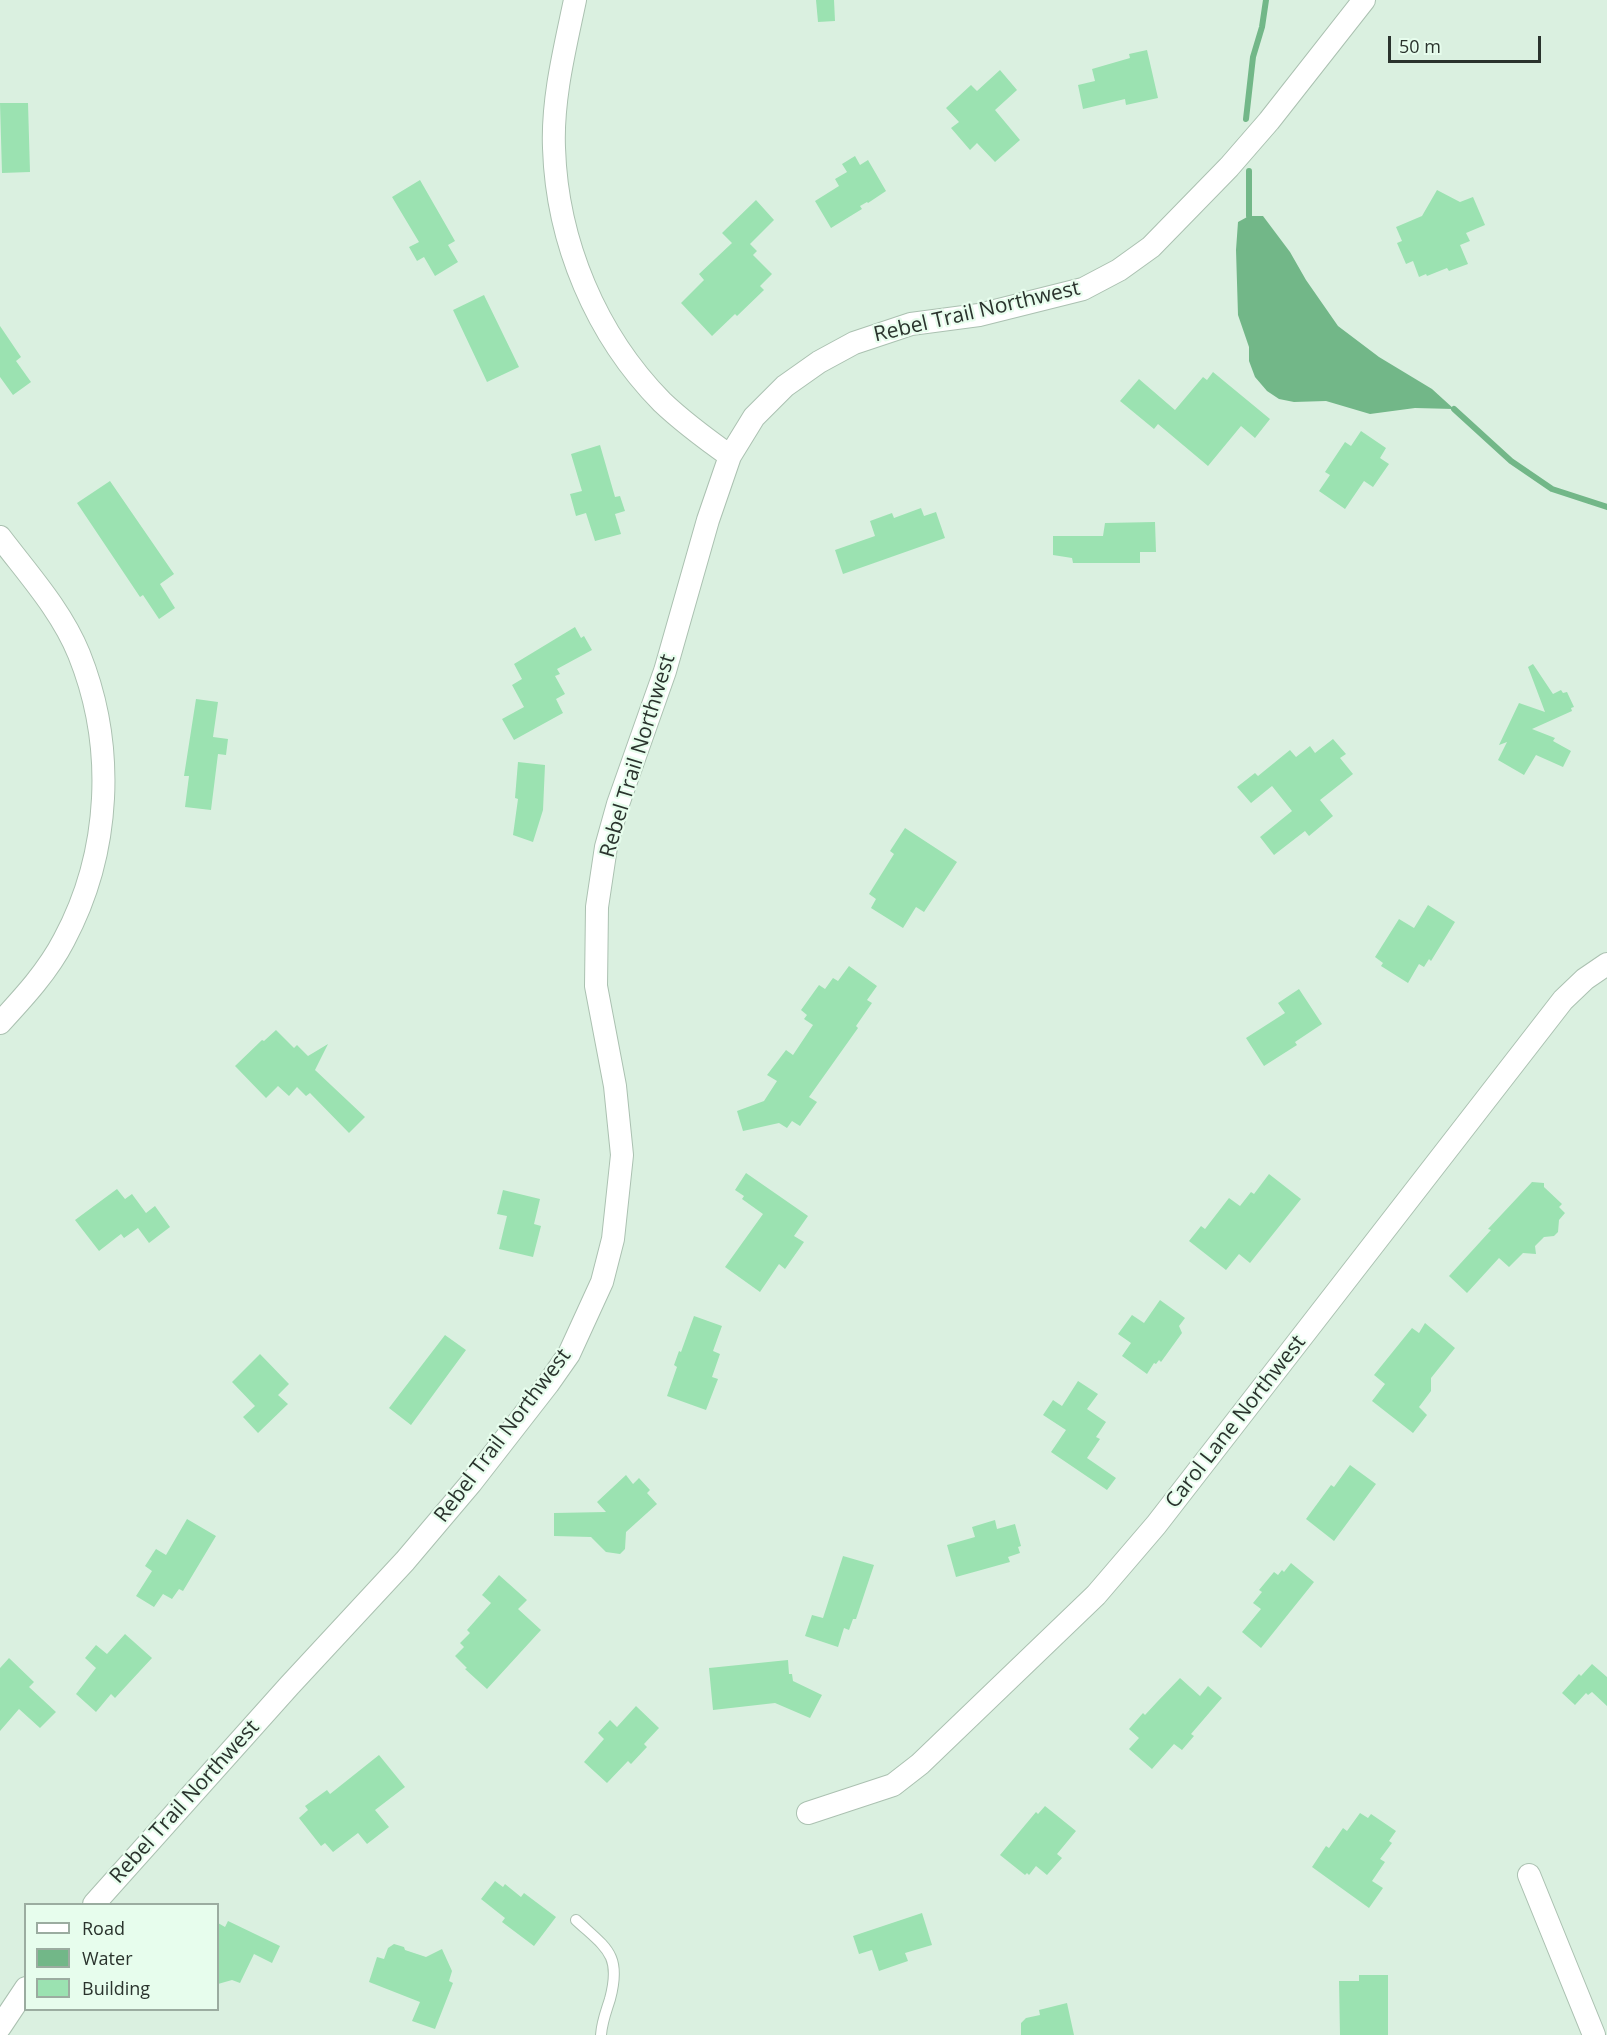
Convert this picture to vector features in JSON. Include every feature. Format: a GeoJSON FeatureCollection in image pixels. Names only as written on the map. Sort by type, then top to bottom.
{"type":"FeatureCollection","features":[{"type":"Feature","properties":{"kind":"street"},"geometry":{"type":"LineString","coordinates":[[574,0],[558,83],[554,147],[558,198],[568,242],[583,285],[604,325],[632,368],[662,402],[696,432],[730,456]]}},
{"type":"Feature","properties":{"kind":"street","name":"Rebel Trail Northwest"},"geometry":{"type":"LineString","coordinates":[[96,1903],[281,1695],[405,1561],[471,1483],[569,1354],[602,1282],[613,1239],[622,1155],[615,1086],[596,986],[597,907],[606,847],[618,804],[665,671],[708,520],[730,456],[754,417],[784,386],[819,362],[854,343],[911,324],[979,315],[1083,289],[1119,270],[1151,247],[1229,167],[1269,121],[1364,0]]}},
{"type":"Feature","properties":{"kind":"street"},"geometry":{"type":"LineString","coordinates":[[0,537],[50,601],[78,652],[97,709],[104,760],[97,852],[79,910],[63,942],[28,992],[0,1023]]}},
{"type":"Feature","properties":{"kind":"street","name":"Carol Lane Northwest"},"geometry":{"type":"LineString","coordinates":[[808,1813],[893,1785],[920,1764],[1096,1595],[1156,1525],[1563,1000],[1585,979],[1607,964]]}},
{"type":"Feature","properties":{"kind":"street"},"geometry":{"type":"LineString","coordinates":[[1529,1875],[1594,2035]]}},
{"type":"Feature","properties":{"kind":"street"},"geometry":{"type":"LineString","coordinates":[[0,2027],[24,1991]]}},
{"type":"Feature","properties":{"kind":"lane"},"geometry":{"type":"LineString","coordinates":[[576,1920],[610,1953],[615,1967],[609,2000],[602,2020],[601,2035]]}},
{"type":"Feature","properties":{"kind":"water"},"geometry":{"type":"Polygon","coordinates":[[[1249,216],[1263,216],[1290,252],[1306,280],[1338,326],[1379,357],[1432,389],[1454,409],[1415,408],[1370,414],[1326,401],[1294,402],[1279,399],[1267,391],[1255,377],[1249,361],[1249,347],[1238,315],[1236,250],[1238,222],[1249,216]]]}},
{"type":"Feature","properties":{"kind":"building"},"geometry":{"type":"Polygon","coordinates":[[[816,0],[834,0],[835,21],[818,22],[816,0]]]}},
{"type":"Feature","properties":{"kind":"building"},"geometry":{"type":"Polygon","coordinates":[[[1147,50],[1158,98],[1126,105],[1125,99],[1083,109],[1078,85],[1095,81],[1092,69],[1130,58],[1129,54],[1147,50]]]}},
{"type":"Feature","properties":{"kind":"building"},"geometry":{"type":"Polygon","coordinates":[[[1000,70],[1017,90],[995,110],[1020,140],[995,162],[977,143],[970,150],[951,128],[959,122],[946,108],[971,85],[977,91],[1000,70]]]}},
{"type":"Feature","properties":{"kind":"building"},"geometry":{"type":"Polygon","coordinates":[[[0,103],[28,103],[30,172],[2,173],[0,103]]]}},
{"type":"Feature","properties":{"kind":"building"},"geometry":{"type":"Polygon","coordinates":[[[855,156],[860,165],[868,160],[886,191],[860,206],[862,209],[831,228],[815,201],[839,186],[835,179],[847,172],[842,164],[855,156]]]}},
{"type":"Feature","properties":{"kind":"building"},"geometry":{"type":"Polygon","coordinates":[[[420,180],[455,241],[448,245],[458,262],[435,276],[424,257],[417,261],[409,247],[419,242],[392,197],[420,180]]]}},
{"type":"Feature","properties":{"kind":"building"},"geometry":{"type":"Polygon","coordinates":[[[1437,190],[1460,202],[1473,197],[1485,225],[1466,233],[1470,241],[1460,245],[1468,264],[1449,271],[1447,268],[1419,277],[1413,261],[1406,264],[1397,243],[1402,241],[1396,227],[1422,216],[1437,190]]]}},
{"type":"Feature","properties":{"kind":"building"},"geometry":{"type":"Polygon","coordinates":[[[756,200],[774,220],[750,244],[757,251],[753,255],[772,274],[760,286],[764,290],[712,336],[681,303],[704,280],[699,274],[732,243],[722,233],[756,200]]]}},
{"type":"Feature","properties":{"kind":"building"},"geometry":{"type":"Polygon","coordinates":[[[484,295],[519,367],[487,382],[453,310],[484,295]]]}},
{"type":"Feature","properties":{"kind":"building"},"geometry":{"type":"Polygon","coordinates":[[[0,326],[21,357],[16,361],[31,382],[13,395],[0,377],[0,326]]]}},
{"type":"Feature","properties":{"kind":"building"},"geometry":{"type":"Polygon","coordinates":[[[1213,372],[1270,419],[1255,438],[1241,426],[1208,466],[1158,424],[1154,429],[1120,401],[1139,379],[1175,410],[1203,377],[1207,380],[1213,372]]]}},
{"type":"Feature","properties":{"kind":"building"},"geometry":{"type":"Polygon","coordinates":[[[1361,431],[1386,448],[1380,458],[1389,464],[1373,487],[1364,481],[1345,509],[1319,491],[1330,475],[1325,472],[1345,442],[1351,446],[1361,431]]]}},
{"type":"Feature","properties":{"kind":"building"},"geometry":{"type":"Polygon","coordinates":[[[600,445],[615,497],[620,496],[625,511],[615,514],[621,534],[595,541],[586,513],[576,516],[570,494],[582,491],[571,454],[600,445]]]}},
{"type":"Feature","properties":{"kind":"building"},"geometry":{"type":"Polygon","coordinates":[[[110,481],[174,574],[160,584],[175,608],[159,619],[143,595],[140,597],[77,503],[110,481]]]}},
{"type":"Feature","properties":{"kind":"building"},"geometry":{"type":"Polygon","coordinates":[[[921,508],[924,516],[936,512],[945,538],[843,574],[835,550],[875,536],[870,521],[892,513],[894,518],[921,508]]]}},
{"type":"Feature","properties":{"kind":"building"},"geometry":{"type":"Polygon","coordinates":[[[1155,522],[1156,552],[1140,552],[1140,563],[1073,563],[1072,558],[1053,555],[1053,536],[1103,536],[1105,523],[1155,522]]]}},
{"type":"Feature","properties":{"kind":"building"},"geometry":{"type":"Polygon","coordinates":[[[575,627],[581,638],[584,636],[592,650],[557,669],[560,674],[555,676],[565,694],[556,699],[563,713],[514,740],[502,719],[524,707],[512,685],[522,679],[514,664],[575,627]]]}},
{"type":"Feature","properties":{"kind":"building"},"geometry":{"type":"Polygon","coordinates":[[[1533,664],[1553,694],[1561,690],[1563,693],[1567,692],[1574,707],[1571,708],[1572,711],[1532,729],[1555,738],[1553,741],[1571,751],[1563,767],[1536,755],[1524,775],[1498,760],[1507,742],[1499,745],[1519,703],[1545,712],[1528,667],[1533,664]]]}},
{"type":"Feature","properties":{"kind":"building"},"geometry":{"type":"Polygon","coordinates":[[[196,699],[218,702],[213,737],[228,739],[226,755],[218,754],[211,810],[185,807],[189,776],[184,776],[196,699]]]}},
{"type":"Feature","properties":{"kind":"building"},"geometry":{"type":"Polygon","coordinates":[[[1333,739],[1346,754],[1340,758],[1353,774],[1320,800],[1333,816],[1309,836],[1305,831],[1274,855],[1260,837],[1292,811],[1272,786],[1251,803],[1237,787],[1255,773],[1258,776],[1290,750],[1296,757],[1310,746],[1315,753],[1333,739]]]}},
{"type":"Feature","properties":{"kind":"building"},"geometry":{"type":"Polygon","coordinates":[[[518,762],[545,765],[543,810],[533,842],[513,835],[518,799],[515,798],[518,762]]]}},
{"type":"Feature","properties":{"kind":"building"},"geometry":{"type":"Polygon","coordinates":[[[905,828],[957,862],[924,912],[916,907],[903,928],[871,908],[876,899],[869,894],[894,854],[890,851],[905,828]]]}},
{"type":"Feature","properties":{"kind":"building"},"geometry":{"type":"Polygon","coordinates":[[[1428,905],[1455,922],[1431,961],[1429,959],[1424,967],[1419,964],[1408,983],[1381,966],[1383,963],[1375,957],[1399,919],[1414,928],[1428,905]]]}},
{"type":"Feature","properties":{"kind":"building"},"geometry":{"type":"Polygon","coordinates":[[[849,966],[877,986],[867,1000],[872,1003],[856,1026],[858,1028],[809,1097],[817,1102],[800,1126],[792,1121],[787,1128],[779,1123],[743,1131],[737,1111],[764,1101],[777,1081],[767,1075],[786,1050],[793,1055],[813,1025],[804,1019],[807,1015],[801,1010],[819,985],[825,989],[833,978],[838,981],[849,966]]]}},
{"type":"Feature","properties":{"kind":"building"},"geometry":{"type":"Polygon","coordinates":[[[1299,989],[1322,1024],[1295,1042],[1297,1045],[1264,1066],[1246,1038],[1285,1013],[1278,1003],[1299,989]]]}},
{"type":"Feature","properties":{"kind":"building"},"geometry":{"type":"Polygon","coordinates":[[[276,1030],[294,1048],[297,1045],[308,1056],[328,1044],[315,1070],[365,1117],[349,1133],[310,1093],[306,1096],[297,1087],[289,1096],[278,1086],[266,1098],[235,1066],[276,1030]]]}},
{"type":"Feature","properties":{"kind":"building"},"geometry":{"type":"Polygon","coordinates":[[[746,1173],[808,1216],[794,1236],[804,1242],[785,1269],[779,1264],[760,1292],[725,1267],[763,1214],[742,1199],[744,1196],[735,1190],[746,1173]]]}},
{"type":"Feature","properties":{"kind":"building"},"geometry":{"type":"Polygon","coordinates":[[[1269,1174],[1301,1199],[1250,1263],[1239,1254],[1226,1270],[1189,1241],[1201,1226],[1205,1229],[1229,1198],[1240,1206],[1251,1192],[1254,1194],[1269,1174]]]}},
{"type":"Feature","properties":{"kind":"building"},"geometry":{"type":"Polygon","coordinates":[[[1532,1182],[1544,1183],[1544,1187],[1562,1204],[1559,1207],[1565,1213],[1559,1220],[1558,1232],[1554,1236],[1544,1237],[1535,1246],[1536,1254],[1523,1253],[1509,1267],[1499,1258],[1467,1293],[1449,1276],[1491,1230],[1488,1229],[1532,1182]]]}},
{"type":"Feature","properties":{"kind":"building"},"geometry":{"type":"Polygon","coordinates":[[[117,1189],[125,1199],[132,1194],[146,1213],[155,1206],[170,1227],[149,1243],[138,1228],[124,1238],[121,1234],[99,1251],[75,1220],[117,1189]]]}},
{"type":"Feature","properties":{"kind":"building"},"geometry":{"type":"Polygon","coordinates":[[[503,1190],[540,1199],[534,1224],[541,1226],[533,1257],[499,1249],[507,1216],[497,1214],[503,1190]]]}},
{"type":"Feature","properties":{"kind":"building"},"geometry":{"type":"Polygon","coordinates":[[[1160,1300],[1185,1318],[1179,1326],[1182,1333],[1161,1362],[1159,1360],[1156,1364],[1154,1363],[1147,1374],[1122,1356],[1131,1343],[1118,1334],[1132,1315],[1144,1323],[1160,1300]]]}},
{"type":"Feature","properties":{"kind":"building"},"geometry":{"type":"Polygon","coordinates":[[[694,1316],[722,1326],[713,1351],[720,1354],[712,1377],[718,1379],[706,1410],[667,1396],[677,1367],[674,1365],[694,1316]]]}},
{"type":"Feature","properties":{"kind":"building"},"geometry":{"type":"Polygon","coordinates":[[[1425,1323],[1455,1348],[1431,1378],[1431,1391],[1419,1407],[1427,1415],[1413,1433],[1372,1401],[1385,1384],[1374,1375],[1412,1328],[1419,1333],[1425,1323]]]}},
{"type":"Feature","properties":{"kind":"building"},"geometry":{"type":"Polygon","coordinates":[[[445,1335],[466,1350],[411,1425],[389,1408],[445,1335]]]}},
{"type":"Feature","properties":{"kind":"building"},"geometry":{"type":"Polygon","coordinates":[[[260,1354],[289,1384],[278,1395],[288,1404],[258,1433],[243,1417],[255,1406],[232,1382],[260,1354]]]}},
{"type":"Feature","properties":{"kind":"building"},"geometry":{"type":"Polygon","coordinates":[[[1078,1381],[1098,1394],[1087,1409],[1106,1422],[1096,1437],[1100,1439],[1087,1458],[1116,1478],[1107,1490],[1051,1452],[1066,1430],[1043,1415],[1053,1400],[1062,1406],[1078,1381]]]}},
{"type":"Feature","properties":{"kind":"building"},"geometry":{"type":"Polygon","coordinates":[[[1350,1465],[1376,1484],[1334,1541],[1306,1519],[1331,1485],[1334,1487],[1350,1465]]]}},
{"type":"Feature","properties":{"kind":"building"},"geometry":{"type":"Polygon","coordinates":[[[626,1475],[633,1484],[639,1478],[650,1490],[647,1493],[657,1504],[626,1532],[625,1549],[620,1554],[606,1552],[591,1537],[554,1536],[554,1513],[606,1512],[597,1502],[626,1475]]]}},
{"type":"Feature","properties":{"kind":"building"},"geometry":{"type":"Polygon","coordinates":[[[187,1519],[216,1536],[183,1591],[179,1589],[172,1599],[163,1594],[154,1607],[136,1596],[152,1571],[145,1566],[156,1549],[166,1555],[187,1519]]]}},
{"type":"Feature","properties":{"kind":"building"},"geometry":{"type":"Polygon","coordinates":[[[995,1520],[997,1529],[1015,1524],[1021,1546],[1018,1547],[1020,1553],[1008,1557],[1010,1562],[956,1577],[947,1545],[975,1537],[972,1527],[995,1520]]]}},
{"type":"Feature","properties":{"kind":"building"},"geometry":{"type":"Polygon","coordinates":[[[843,1556],[874,1565],[856,1619],[853,1619],[849,1630],[844,1628],[838,1647],[805,1636],[812,1615],[823,1618],[843,1556]]]}},
{"type":"Feature","properties":{"kind":"building"},"geometry":{"type":"Polygon","coordinates":[[[1291,1563],[1314,1582],[1261,1648],[1242,1632],[1261,1609],[1253,1603],[1262,1592],[1259,1590],[1274,1572],[1278,1575],[1282,1570],[1284,1572],[1291,1563]]]}},
{"type":"Feature","properties":{"kind":"building"},"geometry":{"type":"Polygon","coordinates":[[[499,1575],[527,1600],[518,1609],[541,1630],[487,1689],[465,1669],[467,1668],[455,1656],[464,1647],[460,1643],[470,1633],[467,1630],[491,1603],[482,1595],[499,1575]]]}},
{"type":"Feature","properties":{"kind":"building"},"geometry":{"type":"Polygon","coordinates":[[[125,1634],[152,1658],[115,1698],[111,1694],[96,1712],[76,1694],[96,1668],[85,1658],[96,1645],[107,1654],[125,1634]]]}},
{"type":"Feature","properties":{"kind":"building"},"geometry":{"type":"Polygon","coordinates":[[[9,1658],[34,1682],[29,1687],[56,1712],[40,1728],[19,1709],[0,1731],[0,1668],[9,1658]]]}},
{"type":"Feature","properties":{"kind":"building"},"geometry":{"type":"Polygon","coordinates":[[[788,1660],[789,1674],[792,1674],[793,1681],[822,1695],[810,1718],[775,1703],[713,1710],[709,1668],[788,1660]]]}},
{"type":"Feature","properties":{"kind":"building"},"geometry":{"type":"Polygon","coordinates":[[[1592,1664],[1607,1677],[1607,1706],[1592,1692],[1588,1695],[1586,1693],[1575,1705],[1562,1693],[1579,1674],[1581,1676],[1592,1664]]]}},
{"type":"Feature","properties":{"kind":"building"},"geometry":{"type":"Polygon","coordinates":[[[1180,1678],[1200,1696],[1208,1686],[1222,1698],[1191,1734],[1194,1736],[1182,1750],[1174,1744],[1152,1769],[1129,1749],[1139,1738],[1129,1729],[1180,1678]]]}},
{"type":"Feature","properties":{"kind":"building"},"geometry":{"type":"Polygon","coordinates":[[[636,1706],[659,1728],[644,1744],[647,1747],[631,1764],[628,1761],[607,1783],[584,1762],[604,1739],[598,1733],[610,1720],[617,1727],[636,1706]]]}},
{"type":"Feature","properties":{"kind":"building"},"geometry":{"type":"Polygon","coordinates":[[[379,1755],[405,1787],[375,1810],[389,1827],[367,1844],[358,1833],[333,1852],[325,1843],[321,1846],[299,1818],[308,1810],[305,1806],[327,1790],[330,1794],[379,1755]]]}},
{"type":"Feature","properties":{"kind":"building"},"geometry":{"type":"Polygon","coordinates":[[[1045,1806],[1076,1831],[1057,1854],[1062,1858],[1047,1875],[1036,1866],[1029,1875],[1027,1873],[1025,1875],[1000,1855],[1036,1812],[1038,1814],[1045,1806]]]}},
{"type":"Feature","properties":{"kind":"building"},"geometry":{"type":"Polygon","coordinates":[[[1360,1813],[1368,1818],[1371,1814],[1396,1831],[1389,1841],[1392,1843],[1380,1859],[1385,1862],[1372,1881],[1383,1888],[1369,1908],[1312,1867],[1326,1846],[1329,1848],[1343,1828],[1347,1831],[1360,1813]]]}},
{"type":"Feature","properties":{"kind":"building"},"geometry":{"type":"Polygon","coordinates":[[[495,1881],[503,1887],[505,1884],[521,1897],[524,1893],[556,1917],[534,1946],[502,1922],[505,1918],[481,1899],[495,1881]]]}},
{"type":"Feature","properties":{"kind":"building"},"geometry":{"type":"Polygon","coordinates":[[[922,1913],[932,1945],[905,1953],[908,1961],[879,1971],[872,1950],[859,1954],[853,1936],[922,1913]]]}},
{"type":"Feature","properties":{"kind":"building"},"geometry":{"type":"Polygon","coordinates":[[[228,1921],[280,1946],[272,1963],[254,1954],[240,1983],[232,1980],[219,1984],[219,1924],[225,1927],[228,1921]]]}},
{"type":"Feature","properties":{"kind":"building"},"geometry":{"type":"Polygon","coordinates":[[[394,1944],[426,1957],[442,1949],[452,1971],[449,1981],[453,1983],[435,2029],[412,2021],[420,2002],[369,1982],[377,1957],[384,1959],[388,1948],[394,1944]]]}},
{"type":"Feature","properties":{"kind":"building"},"geometry":{"type":"Polygon","coordinates":[[[1359,1975],[1388,1975],[1388,2035],[1340,2035],[1339,1981],[1359,1981],[1359,1975]]]}},
{"type":"Feature","properties":{"kind":"building"},"geometry":{"type":"Polygon","coordinates":[[[1067,2003],[1074,2035],[1021,2035],[1021,2023],[1026,2018],[1040,2015],[1039,2010],[1067,2003]]]}},
{"type":"Feature","properties":{"kind":"waterway"},"geometry":{"type":"LineString","coordinates":[[1246,119],[1253,57],[1262,27],[1266,0]]}},
{"type":"Feature","properties":{"kind":"waterway"},"geometry":{"type":"LineString","coordinates":[[1249,171],[1249,216]]}},
{"type":"Feature","properties":{"kind":"waterway"},"geometry":{"type":"LineString","coordinates":[[1454,409],[1511,461],[1552,489],[1607,507]]}}]}
